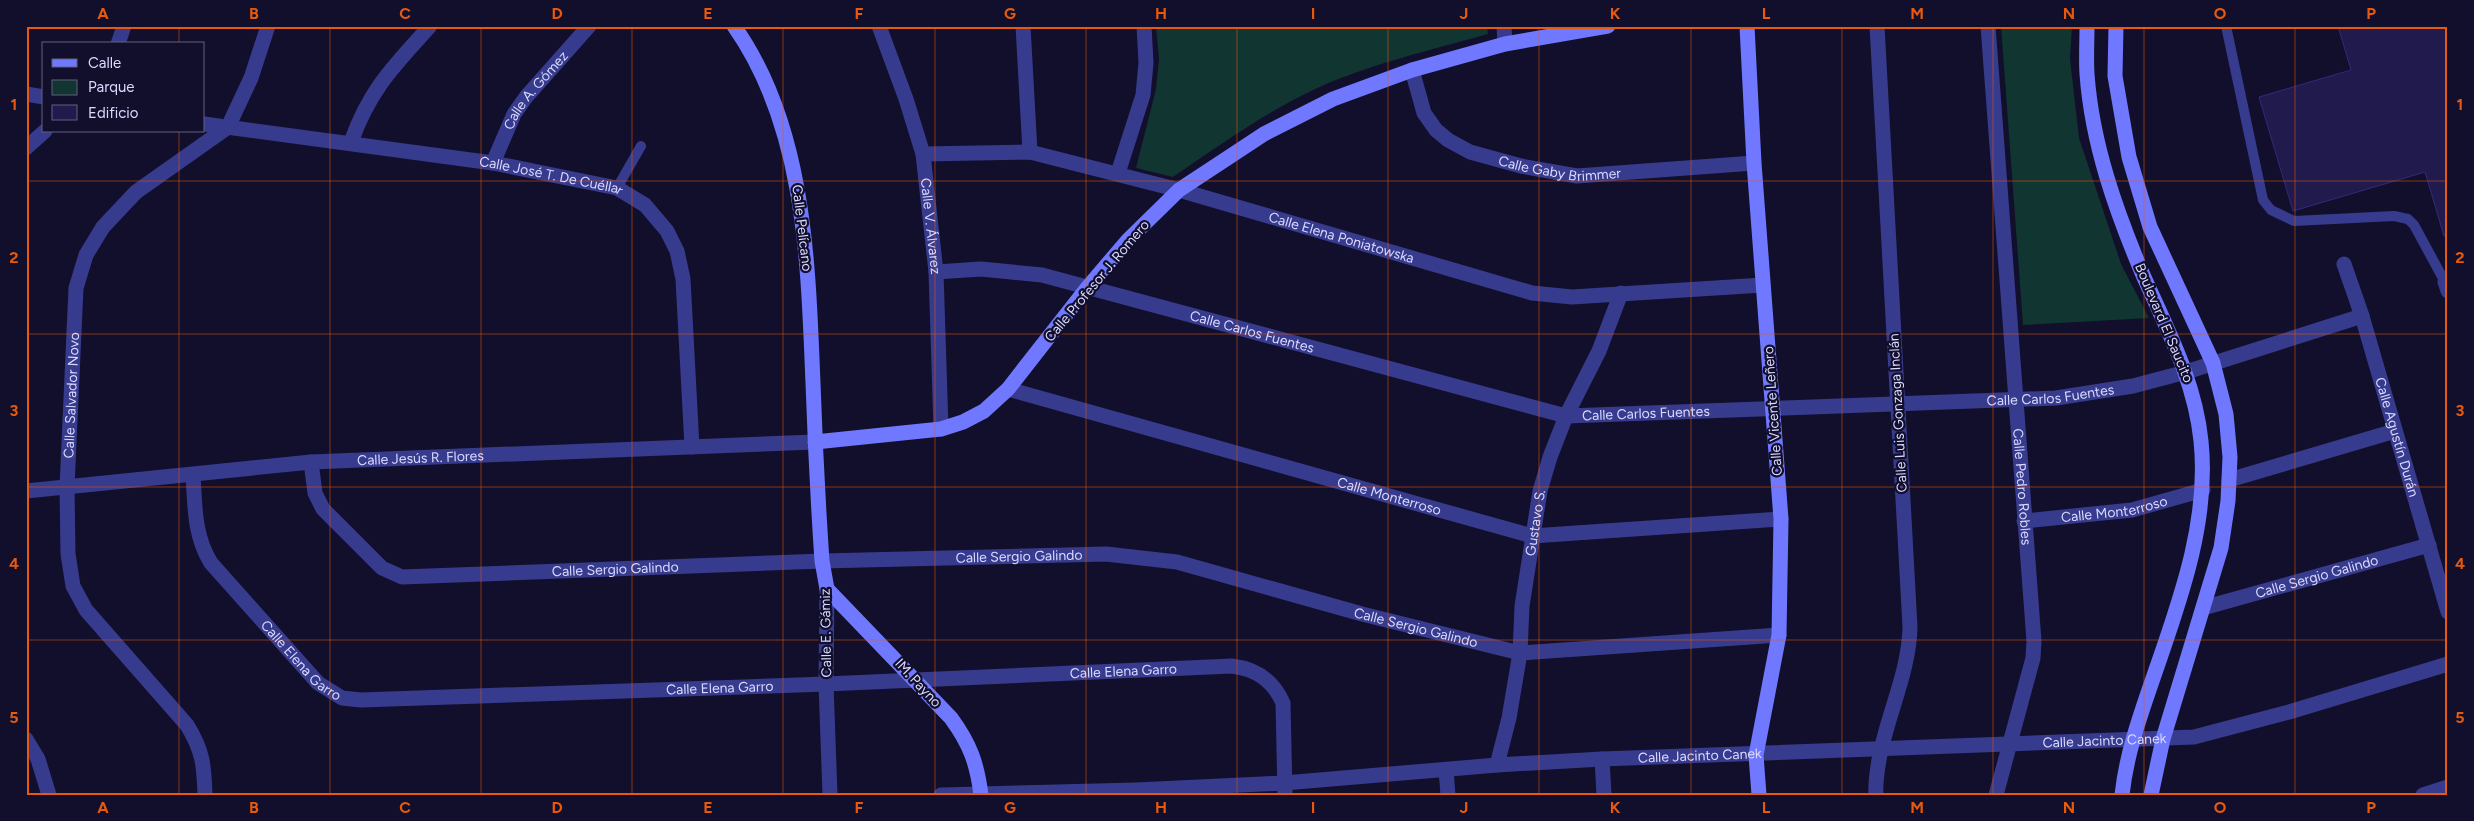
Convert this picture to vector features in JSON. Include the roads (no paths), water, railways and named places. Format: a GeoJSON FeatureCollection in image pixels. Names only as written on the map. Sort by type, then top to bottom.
{"type":"FeatureCollection","features":[{"type":"Feature","properties":{"kind":"street"},"geometry":{"type":"LineString","coordinates":[[119,42],[124,26]]}},
{"type":"Feature","properties":{"kind":"street"},"geometry":{"type":"LineString","coordinates":[[228,128],[251,78],[268,26]]}},
{"type":"Feature","properties":{"kind":"street"},"geometry":{"type":"LineString","coordinates":[[351,142],[361,113],[385,75],[430,26]]}},
{"type":"Feature","properties":{"kind":"street","name":"Calle A. Gómez"},"geometry":{"type":"LineString","coordinates":[[493,163],[514,114],[526,97],[590,26]]}},
{"type":"Feature","properties":{"kind":"street","name":"Calle Pelícano"},"geometry":{"type":"LineString","coordinates":[[734,26],[743,39],[770,94],[794,171],[805,242],[810,296],[815,442]]}},
{"type":"Feature","properties":{"kind":"street"},"geometry":{"type":"LineString","coordinates":[[1023,26],[1030,152]]}},
{"type":"Feature","properties":{"kind":"street"},"geometry":{"type":"LineString","coordinates":[[1118,173],[1143,95],[1146,63],[1144,26]]}},
{"type":"Feature","properties":{"kind":"street"},"geometry":{"type":"LineString","coordinates":[[1504,26],[1505,44]]}},
{"type":"Feature","properties":{"kind":"street","name":"Calle Profesor J. Romero"},"geometry":{"type":"LineString","coordinates":[[815,442],[941,429],[963,422],[984,411],[1008,389],[1087,288],[1128,240],[1179,190],[1264,134],[1333,100],[1412,70],[1505,44],[1608,26]]}},
{"type":"Feature","properties":{"kind":"street","name":"Calle Vicente Leñero"},"geometry":{"type":"LineString","coordinates":[[1748,26],[1754,163],[1781,519],[1779,635],[1756,755],[1759,795]]}},
{"type":"Feature","properties":{"kind":"street","name":"Calle Luis Gonzaga Inclán"},"geometry":{"type":"LineString","coordinates":[[1876,795],[1875,786],[1882,748],[1909,648],[1877,26]]}},
{"type":"Feature","properties":{"kind":"street","name":"Calle Pedro Robles"},"geometry":{"type":"LineString","coordinates":[[1988,26],[2034,641],[2033,658],[1996,795]]}},
{"type":"Feature","properties":{"kind":"street","name":"Boulevard El Saucito"},"geometry":{"type":"LineString","coordinates":[[2087,26],[2087,74],[2097,143],[2123,225],[2186,372],[2194,398],[2201,441],[2203,490],[2185,578],[2132,739],[2122,795]]}},
{"type":"Feature","properties":{"kind":"street","name":"Boulevard El Saucito"},"geometry":{"type":"LineString","coordinates":[[2116,26],[2115,76],[2129,157],[2140,198],[2167,266],[2213,363],[2226,414],[2230,457],[2228,501],[2223,540],[2163,739],[2151,795]]}},
{"type":"Feature","properties":{"kind":"street","name":"Calle V. Álvarez"},"geometry":{"type":"LineString","coordinates":[[881,27],[923,154],[936,272],[941,429]]}},
{"type":"Feature","properties":{"kind":"street","name":"Calle Gaby Brimmer"},"geometry":{"type":"LineString","coordinates":[[1412,70],[1424,113],[1436,130],[1448,140],[1470,152],[1521,166],[1577,176],[1754,163]]}},
{"type":"Feature","properties":{"kind":"street"},"geometry":{"type":"LineString","coordinates":[[26,94],[42,97]]}},
{"type":"Feature","properties":{"kind":"street","name":"Calle José T. De Cuéllar"},"geometry":{"type":"LineString","coordinates":[[205,124],[351,142],[493,163],[617,188],[645,205],[667,232],[677,251],[683,279],[692,447]]}},
{"type":"Feature","properties":{"kind":"street","name":"Calle Salvador Novo"},"geometry":{"type":"LineString","coordinates":[[205,795],[204,760],[198,743],[190,731],[86,610],[73,586],[68,554],[67,487],[76,288],[86,255],[102,228],[136,192],[228,128]]}},
{"type":"Feature","properties":{"kind":"street"},"geometry":{"type":"LineString","coordinates":[[26,148],[44,132]]}},
{"type":"Feature","properties":{"kind":"street","name":"Calle Elena Poniatowska"},"geometry":{"type":"LineString","coordinates":[[923,154],[1030,152],[1179,190],[1532,293],[1572,297],[1763,285]]}},
{"type":"Feature","properties":{"kind":"street","name":"Calle Agustín Durán"},"geometry":{"type":"LineString","coordinates":[[2344,264],[2362,316],[2448,612]]}},
{"type":"Feature","properties":{"kind":"street","name":"Calle Carlos Fuentes"},"geometry":{"type":"LineString","coordinates":[[936,272],[981,269],[1011,270],[1042,275],[1566,416],[1774,410],[2056,398],[2133,386],[2186,372],[2362,316]]}},
{"type":"Feature","properties":{"kind":"street","name":"Gustavo S."},"geometry":{"type":"LineString","coordinates":[[1497,765],[1509,718],[1520,653],[1522,606],[1532,536],[1548,466],[1566,416],[1599,352],[1621,293]]}},
{"type":"Feature","properties":{"kind":"street","name":"Calle Monterroso"},"geometry":{"type":"LineString","coordinates":[[1008,389],[1532,536],[1781,519]]}},
{"type":"Feature","properties":{"kind":"street"},"geometry":{"type":"LineString","coordinates":[[2229,480],[2395,430]]}},
{"type":"Feature","properties":{"kind":"street","name":"Calle Jesús R. Flores"},"geometry":{"type":"LineString","coordinates":[[26,491],[311,462],[815,442]]}},
{"type":"Feature","properties":{"kind":"street","name":"Calle E. Gámiz"},"geometry":{"type":"LineString","coordinates":[[815,442],[822,561],[827,590],[826,684],[830,795]]}},
{"type":"Feature","properties":{"kind":"street","name":"Calle Sergio Galindo"},"geometry":{"type":"LineString","coordinates":[[311,462],[316,493],[322,509],[382,568],[402,578],[822,561],[1106,554],[1177,562],[1362,614],[1520,653],[1779,635]]}},
{"type":"Feature","properties":{"kind":"street","name":"Calle Elena Garro"},"geometry":{"type":"LineString","coordinates":[[193,475],[197,529],[201,548],[211,563],[318,683],[342,698],[361,700],[826,684],[1232,666],[1247,668],[1261,675],[1270,683],[1283,703],[1284,789]]}},
{"type":"Feature","properties":{"kind":"street","name":"Calle Monterroso"},"geometry":{"type":"LineString","coordinates":[[2024,521],[2132,510],[2203,490]]}},
{"type":"Feature","properties":{"kind":"street","name":"Calle Sergio Galindo"},"geometry":{"type":"LineString","coordinates":[[2203,608],[2429,545]]}},
{"type":"Feature","properties":{"kind":"street","name":"IM. Payno"},"geometry":{"type":"LineString","coordinates":[[827,590],[917,680],[951,718],[965,738],[974,756],[981,794]]}},
{"type":"Feature","properties":{"kind":"street","name":"Calle Jacinto Canek"},"geometry":{"type":"LineString","coordinates":[[941,795],[1284,789],[1497,765],[1602,759],[1756,755],[1882,748],[2194,737],[2448,664]]}},
{"type":"Feature","properties":{"kind":"street"},"geometry":{"type":"LineString","coordinates":[[26,738],[38,759],[49,795]]}},
{"type":"Feature","properties":{"kind":"street"},"geometry":{"type":"LineString","coordinates":[[1602,759],[1604,795]]}},
{"type":"Feature","properties":{"kind":"street"},"geometry":{"type":"LineString","coordinates":[[1446,770],[1448,795]]}},
{"type":"Feature","properties":{"kind":"street"},"geometry":{"type":"LineString","coordinates":[[2423,795],[2448,787]]}},
{"type":"Feature","properties":{"kind":"lane"},"geometry":{"type":"LineString","coordinates":[[2226,26],[2263,200],[2271,210],[2294,221],[2394,216],[2408,219],[2414,225],[2447,287]]}},
{"type":"Feature","properties":{"kind":"lane"},"geometry":{"type":"LineString","coordinates":[[617,188],[641,146]]}}]}
